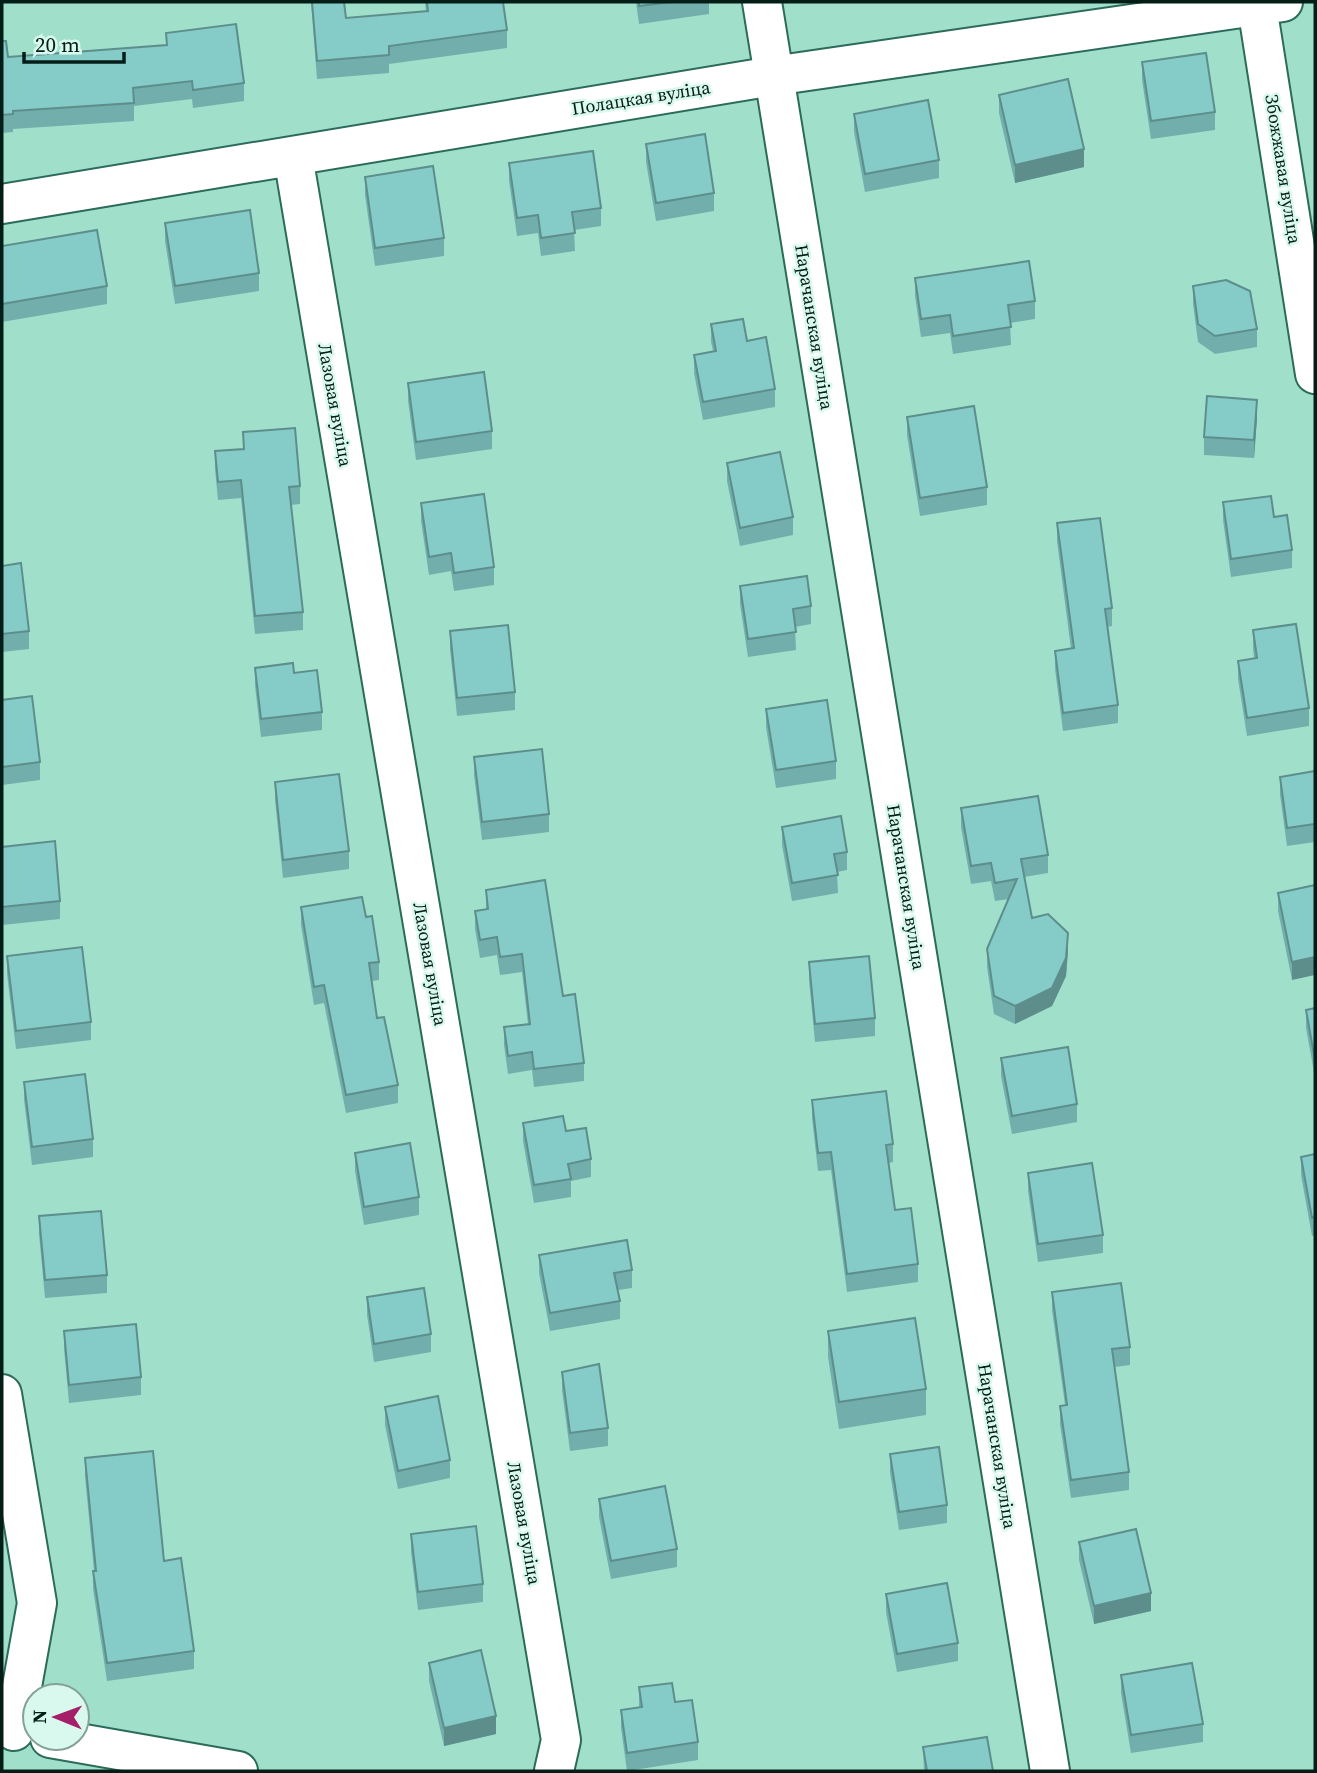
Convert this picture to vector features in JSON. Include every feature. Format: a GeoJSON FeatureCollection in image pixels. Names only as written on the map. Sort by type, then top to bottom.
{"type":"FeatureCollection","features":[{"type":"Feature","properties":{"kind":"street","name":"Нарачанская вуліца"},"geometry":{"type":"LineString","coordinates":[[762,2],[1050,1771]]}},
{"type":"Feature","properties":{"kind":"street","name":"Полацкая вуліца"},"geometry":{"type":"LineString","coordinates":[[2,204],[773,76],[1270,4]]}},
{"type":"Feature","properties":{"kind":"street","name":"Збожжавая вуліца"},"geometry":{"type":"LineString","coordinates":[[1270,4],[1315,374]]}},
{"type":"Feature","properties":{"kind":"street","name":"Лазовая вуліца"},"geometry":{"type":"LineString","coordinates":[[293,156],[561,1740],[554,1771]]}},
{"type":"Feature","properties":{"kind":"street"},"geometry":{"type":"LineString","coordinates":[[2,1394],[37,1602],[17,1732]]}},
{"type":"Feature","properties":{"kind":"street"},"geometry":{"type":"LineString","coordinates":[[91,1745],[238,1771]]}},
{"type":"Feature","properties":{"kind":"building"},"geometry":{"type":"Polygon","coordinates":[[[312,2],[344,2],[346,18],[428,11],[427,2],[503,2],[507,30],[389,46],[389,55],[317,61],[312,2]]]}},
{"type":"Feature","properties":{"kind":"building"},"geometry":{"type":"Polygon","coordinates":[[[639,2],[671,2],[639,6],[639,2]]]}},
{"type":"Feature","properties":{"kind":"building"},"geometry":{"type":"Polygon","coordinates":[[[236,24],[244,83],[193,90],[192,81],[133,88],[134,103],[13,111],[13,114],[2,115],[2,41],[6,41],[8,57],[167,45],[166,33],[236,24]]]}},
{"type":"Feature","properties":{"kind":"building"},"geometry":{"type":"Polygon","coordinates":[[[1206,53],[1215,112],[1151,121],[1142,62],[1206,53]]]}},
{"type":"Feature","properties":{"kind":"building"},"geometry":{"type":"Polygon","coordinates":[[[1068,79],[1084,149],[1015,165],[999,95],[1068,79]]]}},
{"type":"Feature","properties":{"kind":"building"},"geometry":{"type":"Polygon","coordinates":[[[928,100],[939,160],[865,174],[854,114],[928,100]]]}},
{"type":"Feature","properties":{"kind":"building"},"geometry":{"type":"Polygon","coordinates":[[[705,134],[714,193],[656,203],[646,144],[705,134]]]}},
{"type":"Feature","properties":{"kind":"building"},"geometry":{"type":"Polygon","coordinates":[[[593,151],[601,208],[572,212],[575,233],[541,238],[538,215],[517,218],[509,163],[593,151]]]}},
{"type":"Feature","properties":{"kind":"building"},"geometry":{"type":"Polygon","coordinates":[[[433,166],[444,238],[375,248],[365,177],[433,166]]]}},
{"type":"Feature","properties":{"kind":"building"},"geometry":{"type":"Polygon","coordinates":[[[250,210],[259,273],[175,286],[165,223],[250,210]]]}},
{"type":"Feature","properties":{"kind":"building"},"geometry":{"type":"Polygon","coordinates":[[[97,230],[107,286],[2,304],[2,246],[97,230]]]}},
{"type":"Feature","properties":{"kind":"building"},"geometry":{"type":"Polygon","coordinates":[[[1029,261],[1035,301],[1008,305],[1011,327],[953,336],[950,315],[921,319],[915,278],[1029,261]]]}},
{"type":"Feature","properties":{"kind":"building"},"geometry":{"type":"Polygon","coordinates":[[[1226,280],[1250,291],[1257,329],[1215,336],[1198,324],[1193,286],[1226,280]]]}},
{"type":"Feature","properties":{"kind":"building"},"geometry":{"type":"Polygon","coordinates":[[[743,319],[747,341],[766,337],[775,389],[703,402],[694,355],[716,351],[711,324],[743,319]]]}},
{"type":"Feature","properties":{"kind":"building"},"geometry":{"type":"Polygon","coordinates":[[[484,372],[492,431],[416,442],[408,383],[484,372]]]}},
{"type":"Feature","properties":{"kind":"building"},"geometry":{"type":"Polygon","coordinates":[[[1207,396],[1257,400],[1254,440],[1204,437],[1207,396]]]}},
{"type":"Feature","properties":{"kind":"building"},"geometry":{"type":"Polygon","coordinates":[[[974,406],[987,487],[920,498],[907,417],[974,406]]]}},
{"type":"Feature","properties":{"kind":"building"},"geometry":{"type":"Polygon","coordinates":[[[295,428],[300,486],[289,487],[303,612],[255,616],[241,480],[218,482],[215,451],[244,449],[243,432],[295,428]]]}},
{"type":"Feature","properties":{"kind":"building"},"geometry":{"type":"Polygon","coordinates":[[[780,452],[793,517],[740,528],[727,463],[780,452]]]}},
{"type":"Feature","properties":{"kind":"building"},"geometry":{"type":"Polygon","coordinates":[[[484,494],[494,567],[454,573],[451,553],[429,557],[421,503],[484,494]]]}},
{"type":"Feature","properties":{"kind":"building"},"geometry":{"type":"Polygon","coordinates":[[[1271,496],[1274,517],[1287,515],[1292,550],[1231,559],[1223,502],[1271,496]]]}},
{"type":"Feature","properties":{"kind":"building"},"geometry":{"type":"Polygon","coordinates":[[[1100,518],[1112,608],[1105,609],[1118,705],[1063,713],[1055,651],[1074,648],[1057,523],[1100,518]]]}},
{"type":"Feature","properties":{"kind":"building"},"geometry":{"type":"Polygon","coordinates":[[[21,563],[29,631],[2,634],[2,566],[21,563]]]}},
{"type":"Feature","properties":{"kind":"building"},"geometry":{"type":"Polygon","coordinates":[[[807,576],[811,606],[793,609],[796,632],[748,639],[740,586],[807,576]]]}},
{"type":"Feature","properties":{"kind":"building"},"geometry":{"type":"Polygon","coordinates":[[[1296,624],[1309,708],[1247,718],[1238,661],[1257,658],[1253,630],[1296,624]]]}},
{"type":"Feature","properties":{"kind":"building"},"geometry":{"type":"Polygon","coordinates":[[[508,625],[515,692],[457,698],[450,631],[508,625]]]}},
{"type":"Feature","properties":{"kind":"building"},"geometry":{"type":"Polygon","coordinates":[[[293,663],[294,673],[317,670],[322,712],[261,719],[255,668],[293,663]]]}},
{"type":"Feature","properties":{"kind":"building"},"geometry":{"type":"Polygon","coordinates":[[[32,696],[40,762],[2,767],[2,700],[32,696]]]}},
{"type":"Feature","properties":{"kind":"building"},"geometry":{"type":"Polygon","coordinates":[[[827,700],[836,761],[776,770],[766,709],[827,700]]]}},
{"type":"Feature","properties":{"kind":"building"},"geometry":{"type":"Polygon","coordinates":[[[542,749],[549,814],[482,822],[474,757],[542,749]]]}},
{"type":"Feature","properties":{"kind":"building"},"geometry":{"type":"Polygon","coordinates":[[[1315,771],[1315,824],[1287,828],[1280,777],[1315,771]]]}},
{"type":"Feature","properties":{"kind":"building"},"geometry":{"type":"Polygon","coordinates":[[[339,774],[349,851],[283,860],[275,782],[339,774]]]}},
{"type":"Feature","properties":{"kind":"building"},"geometry":{"type":"Polygon","coordinates":[[[1038,796],[1048,855],[1021,859],[1032,918],[1048,914],[1068,933],[1066,958],[1052,988],[1015,1006],[994,996],[987,949],[1017,879],[995,883],[991,863],[971,866],[961,808],[1038,796]]]}},
{"type":"Feature","properties":{"kind":"building"},"geometry":{"type":"Polygon","coordinates":[[[841,816],[847,852],[834,854],[838,875],[792,883],[782,827],[841,816]]]}},
{"type":"Feature","properties":{"kind":"building"},"geometry":{"type":"Polygon","coordinates":[[[55,841],[60,901],[2,907],[2,847],[55,841]]]}},
{"type":"Feature","properties":{"kind":"building"},"geometry":{"type":"Polygon","coordinates":[[[545,880],[563,996],[575,994],[584,1063],[534,1069],[532,1052],[508,1056],[504,1027],[530,1024],[522,954],[500,957],[497,937],[480,940],[475,911],[488,909],[486,890],[545,880]]]}},
{"type":"Feature","properties":{"kind":"building"},"geometry":{"type":"Polygon","coordinates":[[[1315,885],[1315,957],[1292,962],[1278,893],[1315,885]]]}},
{"type":"Feature","properties":{"kind":"building"},"geometry":{"type":"Polygon","coordinates":[[[362,897],[366,917],[372,916],[379,962],[369,963],[377,1018],[384,1017],[398,1085],[346,1095],[324,985],[314,987],[301,907],[362,897]]]}},
{"type":"Feature","properties":{"kind":"building"},"geometry":{"type":"Polygon","coordinates":[[[82,947],[91,1022],[16,1031],[7,956],[82,947]]]}},
{"type":"Feature","properties":{"kind":"building"},"geometry":{"type":"Polygon","coordinates":[[[869,956],[875,1018],[815,1024],[809,962],[869,956]]]}},
{"type":"Feature","properties":{"kind":"building"},"geometry":{"type":"Polygon","coordinates":[[[1315,1008],[1315,1060],[1306,1010],[1315,1008]]]}},
{"type":"Feature","properties":{"kind":"building"},"geometry":{"type":"Polygon","coordinates":[[[1068,1047],[1077,1104],[1012,1116],[1001,1058],[1068,1047]]]}},
{"type":"Feature","properties":{"kind":"building"},"geometry":{"type":"Polygon","coordinates":[[[85,1074],[93,1139],[32,1147],[24,1082],[85,1074]]]}},
{"type":"Feature","properties":{"kind":"building"},"geometry":{"type":"Polygon","coordinates":[[[886,1091],[893,1144],[886,1145],[895,1210],[911,1208],[918,1264],[847,1274],[831,1152],[818,1153],[812,1100],[886,1091]]]}},
{"type":"Feature","properties":{"kind":"building"},"geometry":{"type":"Polygon","coordinates":[[[563,1116],[566,1131],[586,1128],[591,1159],[568,1164],[571,1179],[534,1185],[523,1123],[563,1116]]]}},
{"type":"Feature","properties":{"kind":"building"},"geometry":{"type":"Polygon","coordinates":[[[410,1143],[419,1197],[364,1207],[355,1153],[410,1143]]]}},
{"type":"Feature","properties":{"kind":"building"},"geometry":{"type":"Polygon","coordinates":[[[1315,1154],[1315,1217],[1312,1218],[1301,1157],[1315,1154]]]}},
{"type":"Feature","properties":{"kind":"building"},"geometry":{"type":"Polygon","coordinates":[[[1092,1163],[1103,1235],[1038,1244],[1028,1173],[1092,1163]]]}},
{"type":"Feature","properties":{"kind":"building"},"geometry":{"type":"Polygon","coordinates":[[[101,1211],[107,1275],[45,1280],[39,1216],[101,1211]]]}},
{"type":"Feature","properties":{"kind":"building"},"geometry":{"type":"Polygon","coordinates":[[[627,1240],[632,1270],[614,1273],[620,1301],[550,1313],[539,1255],[627,1240]]]}},
{"type":"Feature","properties":{"kind":"building"},"geometry":{"type":"Polygon","coordinates":[[[1121,1283],[1130,1347],[1112,1349],[1129,1472],[1071,1480],[1060,1406],[1067,1405],[1052,1292],[1121,1283]]]}},
{"type":"Feature","properties":{"kind":"building"},"geometry":{"type":"Polygon","coordinates":[[[424,1288],[431,1334],[374,1344],[367,1297],[424,1288]]]}},
{"type":"Feature","properties":{"kind":"building"},"geometry":{"type":"Polygon","coordinates":[[[915,1318],[926,1389],[839,1402],[828,1331],[915,1318]]]}},
{"type":"Feature","properties":{"kind":"building"},"geometry":{"type":"Polygon","coordinates":[[[136,1324],[141,1377],[69,1385],[64,1331],[136,1324]]]}},
{"type":"Feature","properties":{"kind":"building"},"geometry":{"type":"Polygon","coordinates":[[[599,1364],[608,1428],[570,1433],[562,1372],[599,1364]]]}},
{"type":"Feature","properties":{"kind":"building"},"geometry":{"type":"Polygon","coordinates":[[[438,1396],[450,1460],[398,1471],[385,1407],[438,1396]]]}},
{"type":"Feature","properties":{"kind":"building"},"geometry":{"type":"Polygon","coordinates":[[[939,1447],[947,1505],[899,1512],[890,1454],[939,1447]]]}},
{"type":"Feature","properties":{"kind":"building"},"geometry":{"type":"Polygon","coordinates":[[[153,1451],[164,1561],[181,1558],[194,1651],[107,1663],[93,1571],[96,1571],[85,1458],[153,1451]]]}},
{"type":"Feature","properties":{"kind":"building"},"geometry":{"type":"Polygon","coordinates":[[[665,1486],[677,1549],[611,1561],[599,1499],[665,1486]]]}},
{"type":"Feature","properties":{"kind":"building"},"geometry":{"type":"Polygon","coordinates":[[[476,1526],[483,1584],[418,1592],[411,1534],[476,1526]]]}},
{"type":"Feature","properties":{"kind":"building"},"geometry":{"type":"Polygon","coordinates":[[[1136,1529],[1151,1593],[1094,1606],[1079,1542],[1136,1529]]]}},
{"type":"Feature","properties":{"kind":"building"},"geometry":{"type":"Polygon","coordinates":[[[947,1583],[958,1643],[897,1654],[886,1594],[947,1583]]]}},
{"type":"Feature","properties":{"kind":"building"},"geometry":{"type":"Polygon","coordinates":[[[481,1650],[496,1716],[444,1728],[429,1663],[481,1650]]]}},
{"type":"Feature","properties":{"kind":"building"},"geometry":{"type":"Polygon","coordinates":[[[1192,1663],[1203,1724],[1131,1735],[1121,1675],[1192,1663]]]}},
{"type":"Feature","properties":{"kind":"building"},"geometry":{"type":"Polygon","coordinates":[[[672,1683],[675,1702],[692,1700],[698,1742],[627,1753],[621,1710],[642,1707],[639,1687],[672,1683]]]}},
{"type":"Feature","properties":{"kind":"building"},"geometry":{"type":"Polygon","coordinates":[[[987,1737],[993,1771],[927,1771],[923,1747],[987,1737]]]}}]}
